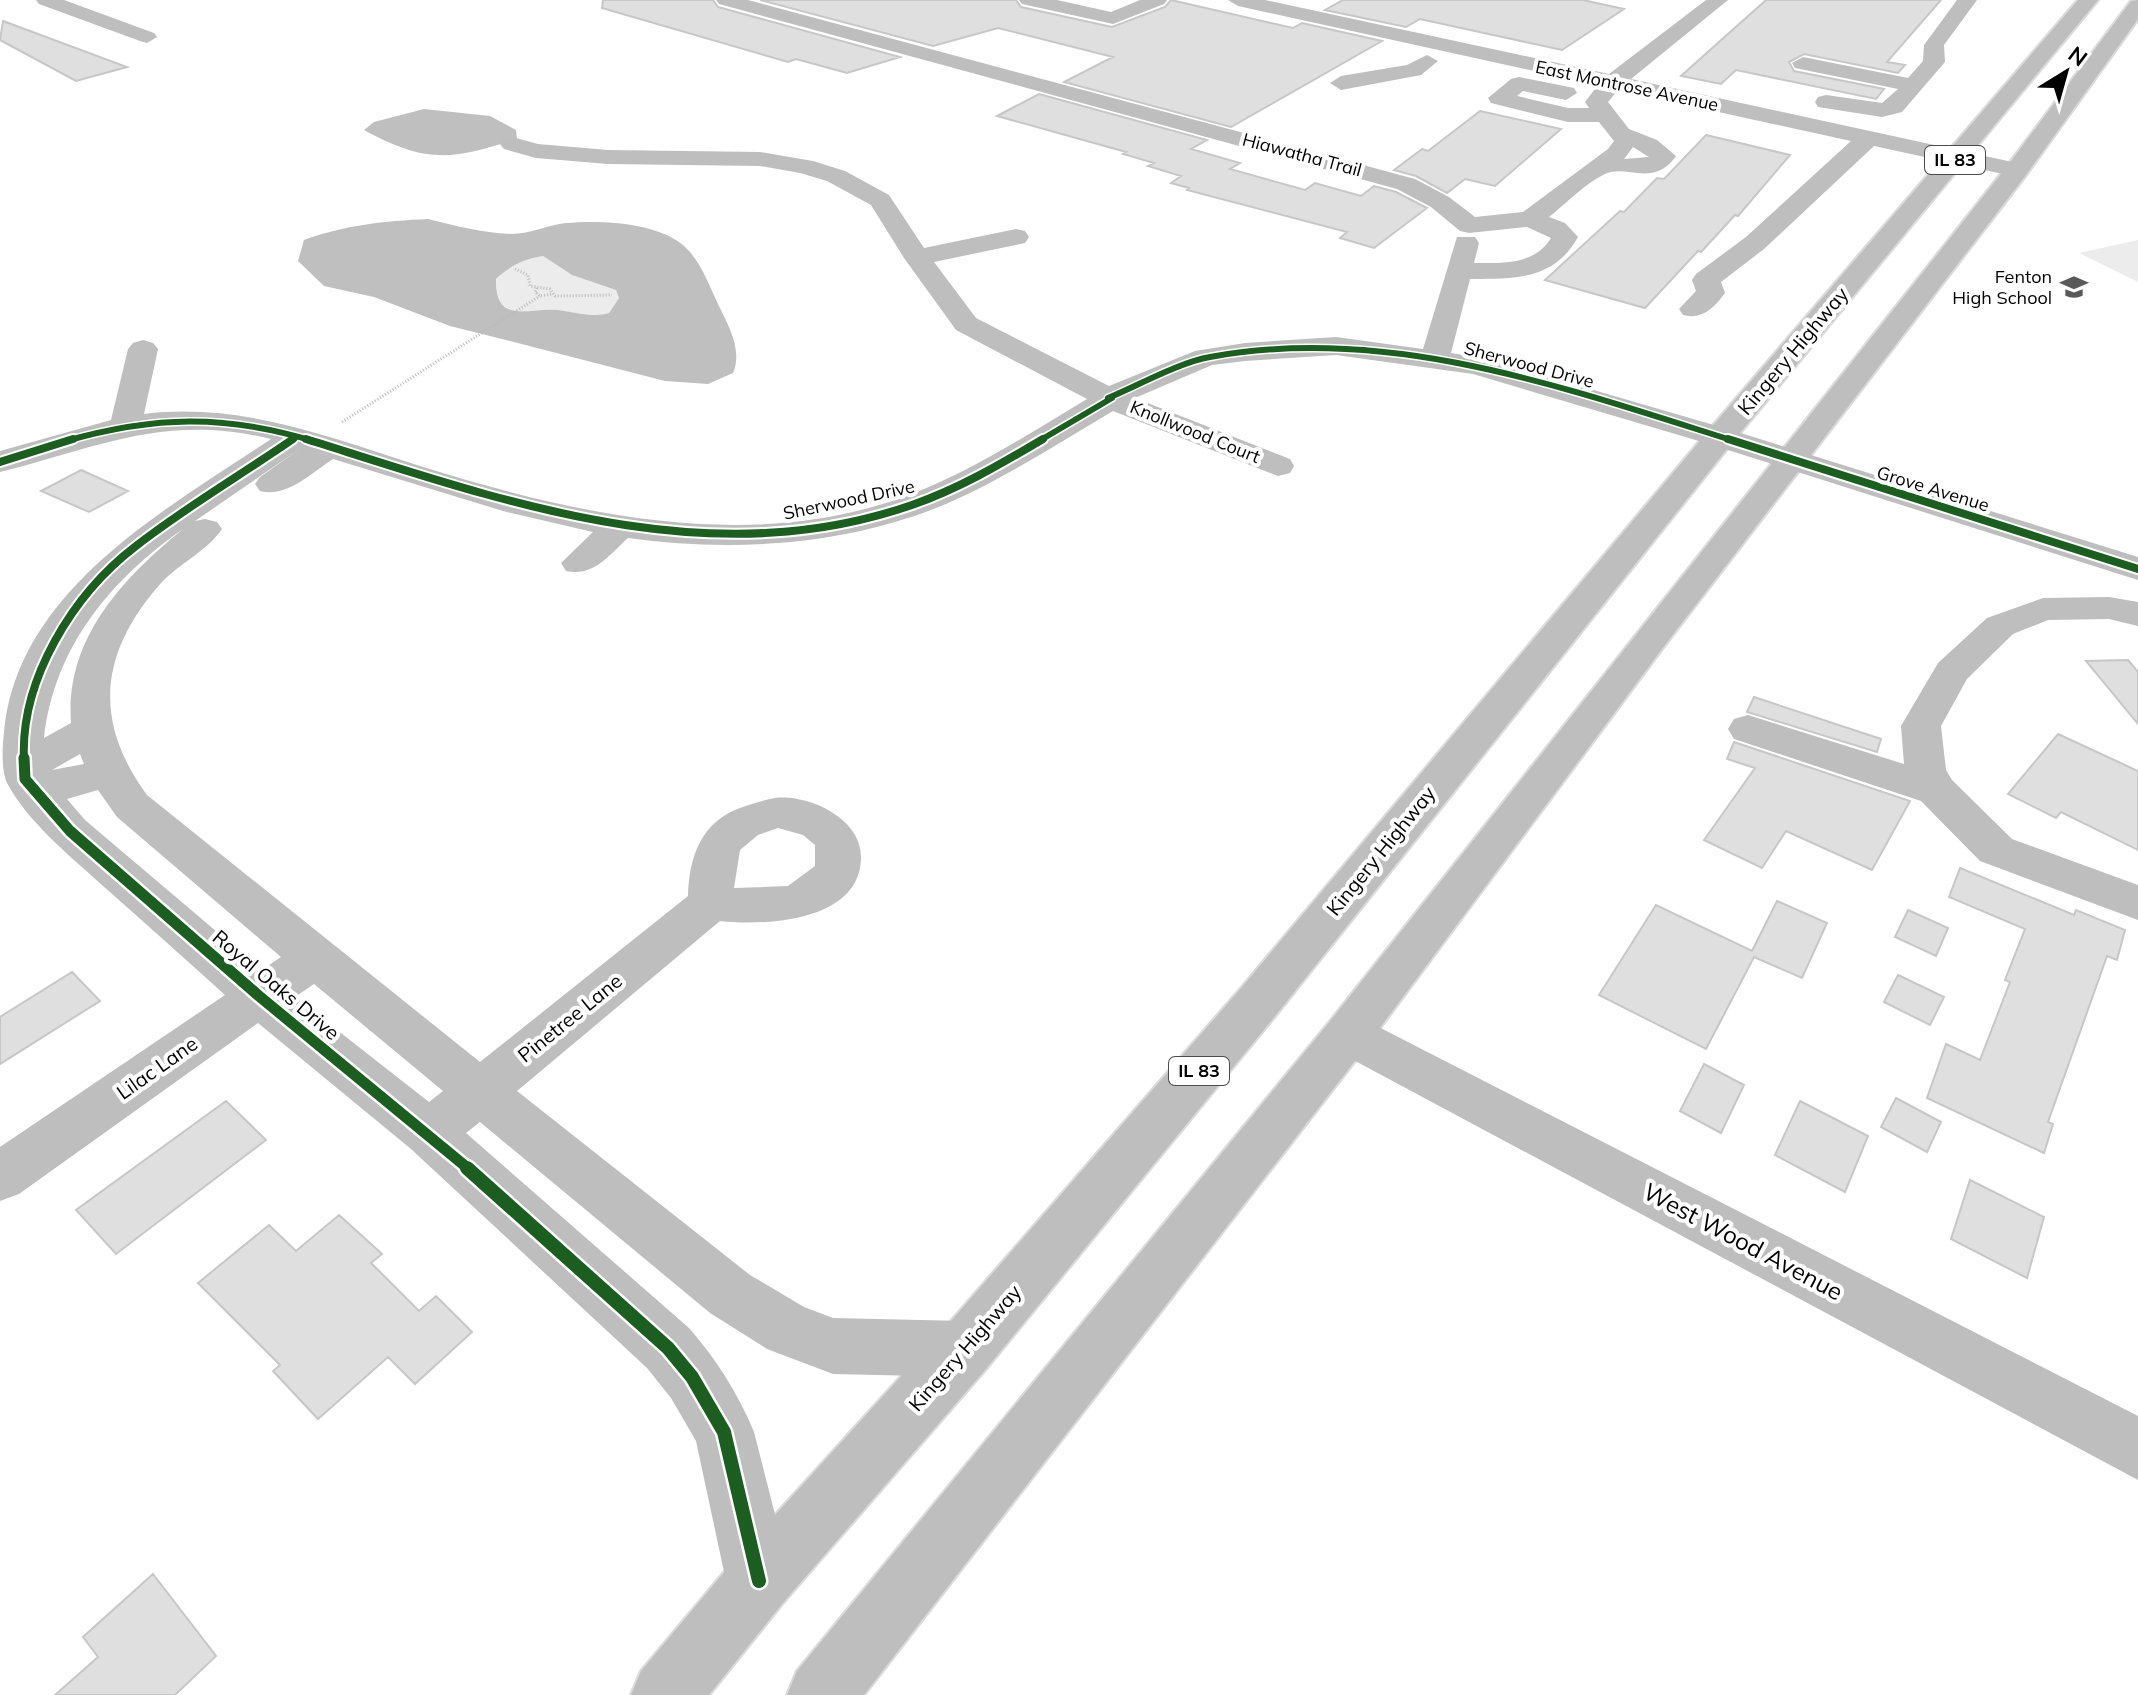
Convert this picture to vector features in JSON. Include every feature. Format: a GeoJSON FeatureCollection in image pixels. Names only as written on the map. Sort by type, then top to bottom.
{"type":"FeatureCollection","features":[{"type":"Feature","properties":{"kind":"main road"},"geometry":{"type":"LineString","coordinates":[[46,0],[147,37]]}},
{"type":"Feature","properties":{"kind":"main road","name":"Hiawatha Trail"},"geometry":{"type":"LineString","coordinates":[[726,0],[1003,66],[1406,184],[1440,202],[1469,225]]}},
{"type":"Feature","properties":{"kind":"main road"},"geometry":{"type":"LineString","coordinates":[[1029,0],[1113,18],[1157,0]]}},
{"type":"Feature","properties":{"kind":"main road","name":"East Montrose Avenue"},"geometry":{"type":"LineString","coordinates":[[1238,0],[1449,47],[1611,111],[1764,115],[2017,170]]}},
{"type":"Feature","properties":{"kind":"main road"},"geometry":{"type":"LineString","coordinates":[[1764,115],[1794,97],[1882,110],[1894,107],[1934,62],[1934,45],[1967,0]]}},
{"type":"Feature","properties":{"kind":"main road","name":"Kingery Highway"},"geometry":{"type":"LineString","coordinates":[[665,1695],[759,1581],[965,1349],[1259,1001],[1720,437],[2088,0]]}},
{"type":"Feature","properties":{"kind":"main road"},"geometry":{"type":"LineString","coordinates":[[1681,3],[1714,4]]}},
{"type":"Feature","properties":{"kind":"main road"},"geometry":{"type":"LineString","coordinates":[[1611,111],[1714,4]]}},
{"type":"Feature","properties":{"kind":"main road","name":"IL 83"},"geometry":{"type":"LineString","coordinates":[[821,1695],[1348,1034],[1789,460],[2017,170],[2138,5]]}},
{"type":"Feature","properties":{"kind":"main road"},"geometry":{"type":"LineString","coordinates":[[1328,38],[1427,61]]}},
{"type":"Feature","properties":{"kind":"main road"},"geometry":{"type":"LineString","coordinates":[[1341,83],[1413,70],[1449,47]]}},
{"type":"Feature","properties":{"kind":"main road"},"geometry":{"type":"LineString","coordinates":[[1803,63],[1913,86]]}},
{"type":"Feature","properties":{"kind":"main road"},"geometry":{"type":"LineString","coordinates":[[1611,111],[1661,124]]}},
{"type":"Feature","properties":{"kind":"main road"},"geometry":{"type":"LineString","coordinates":[[1530,219],[1616,154],[1626,141],[1611,111]]}},
{"type":"Feature","properties":{"kind":"main road"},"geometry":{"type":"LineString","coordinates":[[1602,165],[1643,166],[1655,164],[1664,156],[1611,111]]}},
{"type":"Feature","properties":{"kind":"main road"},"geometry":{"type":"LineString","coordinates":[[1693,309],[1711,293],[1706,280],[1745,253],[1818,182],[1869,138]]}},
{"type":"Feature","properties":{"kind":"main road","name":"Knollwood Court"},"geometry":{"type":"LineString","coordinates":[[512,144],[536,151],[608,157],[700,152],[804,166],[836,176],[880,200],[917,258],[966,324],[1110,398],[1278,466]]}},
{"type":"Feature","properties":{"kind":"main road"},"geometry":{"type":"LineString","coordinates":[[1578,183],[1606,190]]}},
{"type":"Feature","properties":{"kind":"main road"},"geometry":{"type":"LineString","coordinates":[[1435,358],[1469,225],[1530,219],[1556,229],[1565,237],[1560,250],[1541,263],[1517,270],[1459,271]]}},
{"type":"Feature","properties":{"kind":"main road"},"geometry":{"type":"LineString","coordinates":[[917,258],[1016,237]]}},
{"type":"Feature","properties":{"kind":"main road","name":"Sherwood Drive"},"geometry":{"type":"LineString","coordinates":[[0,462],[126,425],[184,420],[223,421],[311,442],[516,507],[653,532],[714,535],[794,531],[923,501],[980,475],[1110,398],[1206,357],[1336,346],[1476,365],[1720,437]]}},
{"type":"Feature","properties":{"kind":"main road"},"geometry":{"type":"LineString","coordinates":[[126,425],[143,349]]}},
{"type":"Feature","properties":{"kind":"main road","name":"Grove Avenue"},"geometry":{"type":"LineString","coordinates":[[1720,437],[2138,569]]}},
{"type":"Feature","properties":{"kind":"main road"},"geometry":{"type":"LineString","coordinates":[[100,750],[67,786],[12,784],[27,708],[46,656],[65,624],[99,582],[134,547],[311,442]]}},
{"type":"Feature","properties":{"kind":"main road"},"geometry":{"type":"LineString","coordinates":[[311,442],[150,574],[116,620],[97,657],[89,697],[100,750],[132,806],[730,1294],[787,1329],[833,1346],[965,1349]]}},
{"type":"Feature","properties":{"kind":"main road"},"geometry":{"type":"LineString","coordinates":[[579,563],[620,527]]}},
{"type":"Feature","properties":{"kind":"main road"},"geometry":{"type":"LineString","coordinates":[[2138,614],[2109,608],[2043,609],[2000,626],[1952,672],[1921,726],[1925,770],[1936,790],[1996,850],[2138,903]]}},
{"type":"Feature","properties":{"kind":"main road"},"geometry":{"type":"LineString","coordinates":[[1748,729],[1936,790]]}},
{"type":"Feature","properties":{"kind":"main road","name":"Royal Oaks Drive"},"geometry":{"type":"LineString","coordinates":[[12,784],[259,996],[429,1133],[668,1348],[692,1377],[724,1432],[759,1581]]}},
{"type":"Feature","properties":{"kind":"main road","name":"Pinetree Lane"},"geometry":{"type":"LineString","coordinates":[[429,1133],[711,903]]}},
{"type":"Feature","properties":{"kind":"main road","name":"Lilac Lane"},"geometry":{"type":"LineString","coordinates":[[0,1177],[315,958]]}},
{"type":"Feature","properties":{"kind":"main road","name":"West Wood Avenue"},"geometry":{"type":"LineString","coordinates":[[1348,1034],[2138,1449]]}},
{"type":"Feature","properties":{"kind":"path"},"geometry":{"type":"LineString","coordinates":[[515,269],[528,275],[527,283],[550,289],[553,294]]}},
{"type":"Feature","properties":{"kind":"path"},"geometry":{"type":"LineString","coordinates":[[537,288],[535,292],[540,296]]}},
{"type":"Feature","properties":{"kind":"path"},"geometry":{"type":"LineString","coordinates":[[311,442],[540,296],[553,294],[577,298],[612,295]]}},
{"type":"Feature","properties":{"kind":"shaded area"},"geometry":{"type":"Polygon","coordinates":[[[424,109],[490,116],[516,130],[517,139],[474,151],[439,155],[405,149],[364,130],[374,122],[424,109]]]}},
{"type":"Feature","properties":{"kind":"shaded area"},"geometry":{"type":"Polygon","coordinates":[[[428,219],[480,231],[512,234],[566,223],[609,222],[640,226],[667,235],[686,248],[707,279],[733,338],[736,364],[733,373],[708,384],[665,381],[450,326],[374,297],[324,286],[298,261],[304,240],[319,235],[350,227],[428,219]],[[543,256],[536,257],[507,270],[496,279],[497,294],[501,303],[516,311],[609,313],[619,298],[616,290],[572,275],[543,256]]]}},
{"type":"Feature","properties":{"kind":"shaded area"},"geometry":{"type":"Polygon","coordinates":[[[2138,240],[2138,282],[2079,253],[2138,240]]]}},
{"type":"Feature","properties":{"kind":"shaded area"},"geometry":{"type":"Polygon","coordinates":[[[543,256],[572,275],[616,290],[619,298],[609,313],[596,315],[508,309],[498,294],[496,279],[518,264],[543,256]]]}},
{"type":"Feature","properties":{"kind":"building"},"geometry":{"type":"Polygon","coordinates":[[[603,0],[713,0],[718,7],[900,57],[847,73],[796,59],[788,62],[602,8],[603,0]]]}},
{"type":"Feature","properties":{"kind":"building"},"geometry":{"type":"Polygon","coordinates":[[[760,0],[1016,0],[1021,7],[1112,27],[1165,7],[1171,0],[1293,28],[1302,23],[1382,41],[1231,127],[1064,82],[1113,57],[998,28],[933,46],[760,0]]]}},
{"type":"Feature","properties":{"kind":"building"},"geometry":{"type":"Polygon","coordinates":[[[1343,0],[1583,0],[1624,9],[1562,50],[1420,19],[1406,27],[1325,10],[1343,0]]]}},
{"type":"Feature","properties":{"kind":"building"},"geometry":{"type":"Polygon","coordinates":[[[1766,0],[1941,0],[1887,62],[1905,65],[1898,73],[1804,54],[1789,62],[1794,71],[1884,89],[1876,99],[1736,70],[1721,84],[1681,76],[1766,0]]]}},
{"type":"Feature","properties":{"kind":"building"},"geometry":{"type":"Polygon","coordinates":[[[3,21],[127,67],[76,81],[0,40],[3,21]]]}},
{"type":"Feature","properties":{"kind":"building"},"geometry":{"type":"Polygon","coordinates":[[[1039,94],[1207,140],[1191,149],[1240,163],[1230,169],[1305,190],[1315,183],[1361,196],[1374,186],[1396,192],[1427,208],[1374,248],[1340,238],[1347,232],[1187,190],[1189,188],[1171,183],[1181,176],[1148,166],[1154,163],[1123,154],[1126,152],[997,116],[1039,94]]]}},
{"type":"Feature","properties":{"kind":"building"},"geometry":{"type":"Polygon","coordinates":[[[1480,111],[1561,129],[1495,186],[1465,179],[1447,193],[1416,176],[1394,170],[1422,149],[1428,151],[1480,111]]]}},
{"type":"Feature","properties":{"kind":"building"},"geometry":{"type":"Polygon","coordinates":[[[1706,135],[1790,155],[1738,216],[1735,215],[1701,252],[1698,251],[1645,308],[1545,280],[1620,211],[1624,212],[1657,178],[1664,179],[1706,135]]]}},
{"type":"Feature","properties":{"kind":"building"},"geometry":{"type":"Polygon","coordinates":[[[81,470],[128,491],[89,512],[41,491],[81,470]]]}},
{"type":"Feature","properties":{"kind":"building"},"geometry":{"type":"Polygon","coordinates":[[[2128,660],[2138,672],[2138,724],[2086,661],[2128,660]]]}},
{"type":"Feature","properties":{"kind":"building"},"geometry":{"type":"Polygon","coordinates":[[[1754,697],[1881,739],[1877,752],[1747,712],[1754,697]]]}},
{"type":"Feature","properties":{"kind":"building"},"geometry":{"type":"Polygon","coordinates":[[[2058,734],[2138,771],[2138,850],[2061,812],[2056,818],[2008,794],[2058,734]]]}},
{"type":"Feature","properties":{"kind":"building"},"geometry":{"type":"Polygon","coordinates":[[[1734,742],[1910,801],[1872,870],[1786,831],[1762,868],[1704,840],[1755,768],[1727,759],[1734,742]]]}},
{"type":"Feature","properties":{"kind":"building"},"geometry":{"type":"Polygon","coordinates":[[[1960,868],[2074,915],[2076,910],[2125,930],[2117,960],[2107,956],[2048,1122],[2053,1124],[2044,1153],[1927,1098],[1946,1044],[1980,1060],[2010,982],[2005,980],[2025,929],[1949,897],[1960,868]]]}},
{"type":"Feature","properties":{"kind":"building"},"geometry":{"type":"Polygon","coordinates":[[[1777,901],[1827,923],[1802,978],[1754,957],[1706,1049],[1599,995],[1656,905],[1752,951],[1777,901]]]}},
{"type":"Feature","properties":{"kind":"building"},"geometry":{"type":"Polygon","coordinates":[[[1908,910],[1948,928],[1936,956],[1895,937],[1908,910]]]}},
{"type":"Feature","properties":{"kind":"building"},"geometry":{"type":"Polygon","coordinates":[[[72,972],[100,1001],[0,1064],[0,1017],[72,972]]]}},
{"type":"Feature","properties":{"kind":"building"},"geometry":{"type":"Polygon","coordinates":[[[1898,975],[1944,997],[1930,1025],[1884,1002],[1898,975]]]}},
{"type":"Feature","properties":{"kind":"building"},"geometry":{"type":"Polygon","coordinates":[[[1704,1064],[1744,1085],[1721,1133],[1680,1111],[1704,1064]]]}},
{"type":"Feature","properties":{"kind":"building"},"geometry":{"type":"Polygon","coordinates":[[[1896,1098],[1941,1122],[1927,1152],[1881,1127],[1896,1098]]]}},
{"type":"Feature","properties":{"kind":"building"},"geometry":{"type":"Polygon","coordinates":[[[226,1101],[266,1140],[116,1254],[76,1210],[226,1101]]]}},
{"type":"Feature","properties":{"kind":"building"},"geometry":{"type":"Polygon","coordinates":[[[1800,1101],[1868,1136],[1845,1192],[1775,1155],[1800,1101]]]}},
{"type":"Feature","properties":{"kind":"building"},"geometry":{"type":"Polygon","coordinates":[[[1970,1180],[2044,1217],[2027,1278],[1951,1239],[1970,1180]]]}},
{"type":"Feature","properties":{"kind":"building"},"geometry":{"type":"Polygon","coordinates":[[[339,1215],[382,1254],[371,1263],[419,1311],[436,1296],[472,1332],[415,1384],[388,1357],[318,1419],[273,1371],[280,1365],[198,1283],[269,1225],[296,1251],[339,1215]]]}},
{"type":"Feature","properties":{"kind":"building"},"geometry":{"type":"Polygon","coordinates":[[[153,1574],[216,1656],[175,1695],[55,1695],[98,1657],[83,1637],[153,1574]]]}},
{"type":"Feature","properties":{"kind":"cycle path"},"geometry":{"type":"LineString","coordinates":[[1108,398],[1206,357],[1245,352],[1336,346],[1476,365],[1720,437],[2138,569]]}},
{"type":"Feature","properties":{"kind":"cycle path"},"geometry":{"type":"LineString","coordinates":[[0,462],[139,424],[195,419],[224,421],[284,433],[470,492],[559,515],[650,531],[776,533],[862,519],[926,500],[997,465],[1112,398]]}},
{"type":"Feature","properties":{"kind":"cycle path"},"geometry":{"type":"LineString","coordinates":[[295,438],[134,547],[99,582],[65,624],[46,656],[27,708],[23,740],[25,779],[70,831],[259,996],[429,1133],[668,1348],[692,1377],[724,1432],[759,1581]]}},
{"type":"Feature","properties":{"kind":"place","name":"Fenton High School"},"geometry":{"type":"Point","coordinates":[2074,287]}}]}
